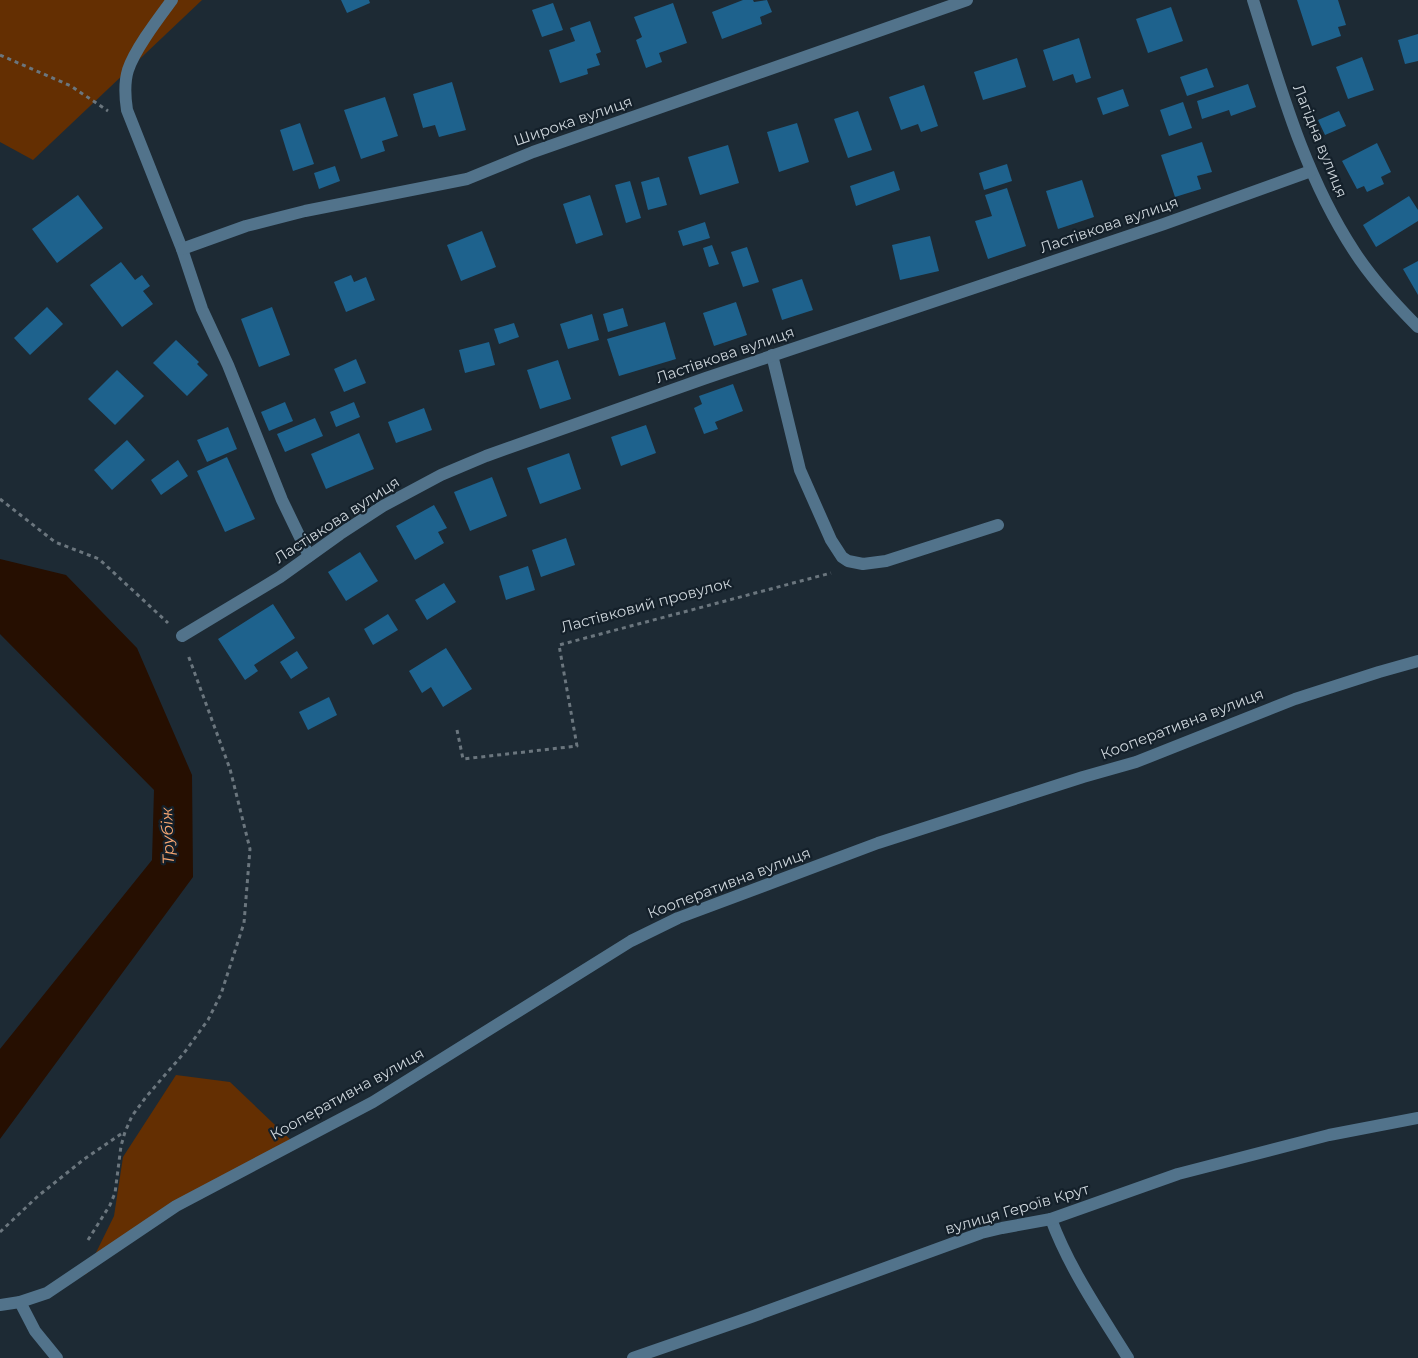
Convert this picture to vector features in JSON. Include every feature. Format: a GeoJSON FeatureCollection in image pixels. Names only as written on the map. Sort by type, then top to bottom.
{"type":"FeatureCollection","features":[{"type":"Feature","properties":{"kind":"street"},"geometry":{"type":"LineString","coordinates":[[172,0],[128,69],[125,92],[127,110],[182,249],[206,317],[282,500],[309,556]]}},
{"type":"Feature","properties":{"kind":"street","name":"Широка вулиця"},"geometry":{"type":"LineString","coordinates":[[182,249],[246,226],[304,211],[467,179],[533,152],[967,0]]}},
{"type":"Feature","properties":{"kind":"street","name":"Лагідна вулиця"},"geometry":{"type":"LineString","coordinates":[[1253,0],[1283,96],[1311,171],[1325,201],[1354,251],[1389,297],[1418,327]]}},
{"type":"Feature","properties":{"kind":"street","name":"Ластівкова вулиця"},"geometry":{"type":"LineString","coordinates":[[182,636],[280,577],[383,506],[441,475],[544,435],[772,355],[1164,224],[1311,171]]}},
{"type":"Feature","properties":{"kind":"street"},"geometry":{"type":"LineString","coordinates":[[772,355],[800,470],[837,552],[848,561],[863,564],[886,561],[998,525]]}},
{"type":"Feature","properties":{"kind":"street","name":"Кооперативна вулиця"},"geometry":{"type":"LineString","coordinates":[[0,1305],[20,1302],[47,1293],[176,1206],[373,1102],[631,941],[671,921],[878,844],[1083,777],[1136,762],[1295,699],[1418,661]]}},
{"type":"Feature","properties":{"kind":"street","name":"вулиця Героїв Крут"},"geometry":{"type":"LineString","coordinates":[[633,1358],[982,1233],[1051,1219],[1178,1174],[1329,1135],[1418,1118]]}},
{"type":"Feature","properties":{"kind":"street"},"geometry":{"type":"LineString","coordinates":[[1051,1219],[1071,1265],[1128,1358]]}},
{"type":"Feature","properties":{"kind":"street"},"geometry":{"type":"LineString","coordinates":[[20,1302],[40,1338],[57,1358]]}},
{"type":"Feature","properties":{"kind":"path"},"geometry":{"type":"LineString","coordinates":[[0,55],[71,86],[133,129]]}},
{"type":"Feature","properties":{"kind":"path"},"geometry":{"type":"LineString","coordinates":[[0,499],[55,542],[99,559],[182,636],[230,769],[250,849],[244,923],[221,994],[208,1020],[184,1053],[132,1116],[125,1132],[115,1194],[99,1224],[84,1245],[76,1273]]}},
{"type":"Feature","properties":{"kind":"path","name":"Ластівковий провулок"},"geometry":{"type":"LineString","coordinates":[[457,730],[463,759],[577,746],[559,645],[863,564]]}},
{"type":"Feature","properties":{"kind":"path"},"geometry":{"type":"LineString","coordinates":[[0,1232],[38,1196],[83,1160],[125,1132]]}},
{"type":"Feature","properties":{"kind":"shaded area"},"geometry":{"type":"Polygon","coordinates":[[[0,0],[202,0],[33,160],[0,142],[0,0]]]}},
{"type":"Feature","properties":{"kind":"shaded area"},"geometry":{"type":"Polygon","coordinates":[[[176,1075],[230,1082],[295,1144],[138,1229],[85,1275],[114,1216],[123,1157],[176,1075]]]}},
{"type":"Feature","properties":{"kind":"water","name":"Трубіж"},"geometry":{"type":"Polygon","coordinates":[[[0,559],[66,575],[137,648],[192,775],[193,877],[0,1139],[0,1049],[152,860],[154,790],[0,634],[0,559]]]}},
{"type":"Feature","properties":{"kind":"building"},"geometry":{"type":"Polygon","coordinates":[[[341,0],[369,0],[370,3],[347,13],[341,0]]]}},
{"type":"Feature","properties":{"kind":"building"},"geometry":{"type":"Polygon","coordinates":[[[743,0],[753,0],[754,2],[767,0],[772,12],[760,17],[762,24],[722,39],[712,12],[743,0]]]}},
{"type":"Feature","properties":{"kind":"building"},"geometry":{"type":"Polygon","coordinates":[[[1297,0],[1338,0],[1346,25],[1338,27],[1341,36],[1312,46],[1297,0]]]}},
{"type":"Feature","properties":{"kind":"building"},"geometry":{"type":"Polygon","coordinates":[[[553,3],[563,30],[542,37],[532,10],[553,3]]]}},
{"type":"Feature","properties":{"kind":"building"},"geometry":{"type":"Polygon","coordinates":[[[673,3],[687,43],[659,53],[662,62],[646,68],[636,40],[642,37],[634,17],[673,3]]]}},
{"type":"Feature","properties":{"kind":"building"},"geometry":{"type":"Polygon","coordinates":[[[1171,7],[1183,41],[1148,53],[1136,19],[1171,7]]]}},
{"type":"Feature","properties":{"kind":"building"},"geometry":{"type":"Polygon","coordinates":[[[590,21],[601,52],[596,54],[600,65],[587,69],[588,74],[560,83],[549,50],[575,41],[570,28],[590,21]]]}},
{"type":"Feature","properties":{"kind":"building"},"geometry":{"type":"Polygon","coordinates":[[[1418,34],[1418,61],[1405,64],[1398,40],[1418,34]]]}},
{"type":"Feature","properties":{"kind":"building"},"geometry":{"type":"Polygon","coordinates":[[[1079,38],[1091,78],[1076,83],[1073,74],[1053,81],[1043,50],[1079,38]]]}},
{"type":"Feature","properties":{"kind":"building"},"geometry":{"type":"Polygon","coordinates":[[[1362,57],[1374,90],[1348,99],[1336,67],[1362,57]]]}},
{"type":"Feature","properties":{"kind":"building"},"geometry":{"type":"Polygon","coordinates":[[[1017,58],[1026,87],[983,100],[974,72],[1017,58]]]}},
{"type":"Feature","properties":{"kind":"building"},"geometry":{"type":"Polygon","coordinates":[[[1207,68],[1214,87],[1187,96],[1180,77],[1207,68]]]}},
{"type":"Feature","properties":{"kind":"building"},"geometry":{"type":"Polygon","coordinates":[[[452,82],[466,130],[439,137],[435,125],[423,128],[413,94],[452,82]]]}},
{"type":"Feature","properties":{"kind":"building"},"geometry":{"type":"Polygon","coordinates":[[[1248,84],[1256,107],[1231,116],[1229,110],[1202,119],[1197,101],[1248,84]]]}},
{"type":"Feature","properties":{"kind":"building"},"geometry":{"type":"Polygon","coordinates":[[[924,85],[938,126],[921,132],[918,124],[901,130],[889,97],[924,85]]]}},
{"type":"Feature","properties":{"kind":"building"},"geometry":{"type":"Polygon","coordinates":[[[1123,89],[1129,106],[1103,115],[1097,98],[1123,89]]]}},
{"type":"Feature","properties":{"kind":"building"},"geometry":{"type":"Polygon","coordinates":[[[385,97],[398,136],[382,141],[385,151],[361,159],[344,110],[385,97]]]}},
{"type":"Feature","properties":{"kind":"building"},"geometry":{"type":"Polygon","coordinates":[[[1183,102],[1192,128],[1169,136],[1160,110],[1183,102]]]}},
{"type":"Feature","properties":{"kind":"building"},"geometry":{"type":"Polygon","coordinates":[[[858,111],[872,150],[848,158],[834,119],[858,111]]]}},
{"type":"Feature","properties":{"kind":"building"},"geometry":{"type":"Polygon","coordinates":[[[1339,111],[1346,126],[1325,135],[1318,120],[1339,111]]]}},
{"type":"Feature","properties":{"kind":"building"},"geometry":{"type":"Polygon","coordinates":[[[300,123],[314,164],[293,171],[280,130],[300,123]]]}},
{"type":"Feature","properties":{"kind":"building"},"geometry":{"type":"Polygon","coordinates":[[[797,123],[809,162],[779,172],[767,132],[797,123]]]}},
{"type":"Feature","properties":{"kind":"building"},"geometry":{"type":"Polygon","coordinates":[[[1202,142],[1212,172],[1197,176],[1201,189],[1175,197],[1161,155],[1202,142]]]}},
{"type":"Feature","properties":{"kind":"building"},"geometry":{"type":"Polygon","coordinates":[[[1377,143],[1391,172],[1381,177],[1384,184],[1367,192],[1364,186],[1357,189],[1342,161],[1377,143]]]}},
{"type":"Feature","properties":{"kind":"building"},"geometry":{"type":"Polygon","coordinates":[[[728,145],[739,183],[700,195],[688,157],[728,145]]]}},
{"type":"Feature","properties":{"kind":"building"},"geometry":{"type":"Polygon","coordinates":[[[1007,164],[1012,181],[984,190],[979,173],[1007,164]]]}},
{"type":"Feature","properties":{"kind":"building"},"geometry":{"type":"Polygon","coordinates":[[[335,166],[340,181],[319,189],[314,173],[335,166]]]}},
{"type":"Feature","properties":{"kind":"building"},"geometry":{"type":"Polygon","coordinates":[[[894,171],[900,190],[856,206],[850,186],[894,171]]]}},
{"type":"Feature","properties":{"kind":"building"},"geometry":{"type":"Polygon","coordinates":[[[659,177],[667,205],[648,210],[641,182],[659,177]]]}},
{"type":"Feature","properties":{"kind":"building"},"geometry":{"type":"Polygon","coordinates":[[[1082,180],[1094,217],[1058,229],[1046,191],[1082,180]]]}},
{"type":"Feature","properties":{"kind":"building"},"geometry":{"type":"Polygon","coordinates":[[[630,181],[641,218],[626,223],[615,185],[630,181]]]}},
{"type":"Feature","properties":{"kind":"building"},"geometry":{"type":"Polygon","coordinates":[[[1007,188],[1026,246],[988,259],[975,221],[992,216],[985,195],[1007,188]]]}},
{"type":"Feature","properties":{"kind":"building"},"geometry":{"type":"Polygon","coordinates":[[[78,195],[103,228],[57,263],[32,229],[78,195]]]}},
{"type":"Feature","properties":{"kind":"building"},"geometry":{"type":"Polygon","coordinates":[[[590,195],[603,235],[576,244],[563,204],[590,195]]]}},
{"type":"Feature","properties":{"kind":"building"},"geometry":{"type":"Polygon","coordinates":[[[1409,196],[1418,210],[1418,221],[1376,247],[1363,225],[1409,196]]]}},
{"type":"Feature","properties":{"kind":"building"},"geometry":{"type":"Polygon","coordinates":[[[705,222],[710,238],[683,246],[678,231],[705,222]]]}},
{"type":"Feature","properties":{"kind":"building"},"geometry":{"type":"Polygon","coordinates":[[[482,231],[496,267],[461,281],[447,245],[482,231]]]}},
{"type":"Feature","properties":{"kind":"building"},"geometry":{"type":"Polygon","coordinates":[[[930,236],[939,271],[900,280],[892,245],[930,236]]]}},
{"type":"Feature","properties":{"kind":"building"},"geometry":{"type":"Polygon","coordinates":[[[712,245],[719,264],[709,267],[703,248],[712,245]]]}},
{"type":"Feature","properties":{"kind":"building"},"geometry":{"type":"Polygon","coordinates":[[[747,247],[759,282],[743,287],[731,252],[747,247]]]}},
{"type":"Feature","properties":{"kind":"building"},"geometry":{"type":"Polygon","coordinates":[[[1418,261],[1418,295],[1403,269],[1418,261]]]}},
{"type":"Feature","properties":{"kind":"building"},"geometry":{"type":"Polygon","coordinates":[[[121,262],[135,280],[142,275],[150,286],[143,291],[153,304],[122,327],[90,285],[121,262]]]}},
{"type":"Feature","properties":{"kind":"building"},"geometry":{"type":"Polygon","coordinates":[[[351,275],[354,282],[366,277],[375,300],[346,312],[334,282],[351,275]]]}},
{"type":"Feature","properties":{"kind":"building"},"geometry":{"type":"Polygon","coordinates":[[[802,279],[813,310],[782,320],[772,289],[802,279]]]}},
{"type":"Feature","properties":{"kind":"building"},"geometry":{"type":"Polygon","coordinates":[[[736,302],[747,335],[714,346],[703,313],[736,302]]]}},
{"type":"Feature","properties":{"kind":"building"},"geometry":{"type":"Polygon","coordinates":[[[47,307],[63,324],[30,355],[14,338],[47,307]]]}},
{"type":"Feature","properties":{"kind":"building"},"geometry":{"type":"Polygon","coordinates":[[[272,307],[290,355],[259,367],[241,319],[272,307]]]}},
{"type":"Feature","properties":{"kind":"building"},"geometry":{"type":"Polygon","coordinates":[[[623,308],[628,326],[608,332],[603,314],[623,308]]]}},
{"type":"Feature","properties":{"kind":"building"},"geometry":{"type":"Polygon","coordinates":[[[592,314],[599,340],[568,349],[560,324],[592,314]]]}},
{"type":"Feature","properties":{"kind":"building"},"geometry":{"type":"Polygon","coordinates":[[[665,322],[676,359],[619,376],[607,339],[665,322]]]}},
{"type":"Feature","properties":{"kind":"building"},"geometry":{"type":"Polygon","coordinates":[[[514,323],[519,337],[499,344],[494,329],[514,323]]]}},
{"type":"Feature","properties":{"kind":"building"},"geometry":{"type":"Polygon","coordinates":[[[176,340],[199,362],[197,364],[208,375],[187,396],[153,363],[176,340]]]}},
{"type":"Feature","properties":{"kind":"building"},"geometry":{"type":"Polygon","coordinates":[[[489,342],[495,365],[465,373],[459,350],[489,342]]]}},
{"type":"Feature","properties":{"kind":"building"},"geometry":{"type":"Polygon","coordinates":[[[356,359],[366,383],[344,392],[334,369],[356,359]]]}},
{"type":"Feature","properties":{"kind":"building"},"geometry":{"type":"Polygon","coordinates":[[[558,360],[571,399],[540,409],[527,370],[558,360]]]}},
{"type":"Feature","properties":{"kind":"building"},"geometry":{"type":"Polygon","coordinates":[[[117,370],[144,396],[115,425],[88,399],[117,370]]]}},
{"type":"Feature","properties":{"kind":"building"},"geometry":{"type":"Polygon","coordinates":[[[733,384],[743,411],[715,422],[718,429],[704,434],[694,408],[702,404],[699,396],[733,384]]]}},
{"type":"Feature","properties":{"kind":"building"},"geometry":{"type":"Polygon","coordinates":[[[285,402],[293,421],[269,431],[261,412],[285,402]]]}},
{"type":"Feature","properties":{"kind":"building"},"geometry":{"type":"Polygon","coordinates":[[[354,402],[360,417],[336,427],[330,412],[354,402]]]}},
{"type":"Feature","properties":{"kind":"building"},"geometry":{"type":"Polygon","coordinates":[[[424,408],[432,430],[396,443],[388,422],[424,408]]]}},
{"type":"Feature","properties":{"kind":"building"},"geometry":{"type":"Polygon","coordinates":[[[315,418],[323,436],[285,452],[277,434],[315,418]]]}},
{"type":"Feature","properties":{"kind":"building"},"geometry":{"type":"Polygon","coordinates":[[[646,425],[656,453],[621,466],[611,437],[646,425]]]}},
{"type":"Feature","properties":{"kind":"building"},"geometry":{"type":"Polygon","coordinates":[[[228,427],[237,449],[207,462],[197,440],[228,427]]]}},
{"type":"Feature","properties":{"kind":"building"},"geometry":{"type":"Polygon","coordinates":[[[359,433],[374,469],[326,489],[311,454],[359,433]]]}},
{"type":"Feature","properties":{"kind":"building"},"geometry":{"type":"Polygon","coordinates":[[[127,440],[145,460],[112,490],[94,470],[127,440]]]}},
{"type":"Feature","properties":{"kind":"building"},"geometry":{"type":"Polygon","coordinates":[[[569,453],[581,489],[540,504],[527,468],[569,453]]]}},
{"type":"Feature","properties":{"kind":"building"},"geometry":{"type":"Polygon","coordinates":[[[227,457],[255,519],[225,532],[197,471],[227,457]]]}},
{"type":"Feature","properties":{"kind":"building"},"geometry":{"type":"Polygon","coordinates":[[[178,460],[188,476],[161,495],[151,480],[178,460]]]}},
{"type":"Feature","properties":{"kind":"building"},"geometry":{"type":"Polygon","coordinates":[[[492,477],[507,516],[470,531],[454,492],[492,477]]]}},
{"type":"Feature","properties":{"kind":"building"},"geometry":{"type":"Polygon","coordinates":[[[434,505],[447,528],[438,532],[444,543],[415,560],[396,526],[434,505]]]}},
{"type":"Feature","properties":{"kind":"building"},"geometry":{"type":"Polygon","coordinates":[[[566,538],[575,565],[541,577],[532,550],[566,538]]]}},
{"type":"Feature","properties":{"kind":"building"},"geometry":{"type":"Polygon","coordinates":[[[360,552],[378,581],[346,601],[328,572],[360,552]]]}},
{"type":"Feature","properties":{"kind":"building"},"geometry":{"type":"Polygon","coordinates":[[[528,566],[535,590],[506,600],[499,576],[528,566]]]}},
{"type":"Feature","properties":{"kind":"building"},"geometry":{"type":"Polygon","coordinates":[[[444,583],[456,602],[427,620],[415,600],[444,583]]]}},
{"type":"Feature","properties":{"kind":"building"},"geometry":{"type":"Polygon","coordinates":[[[273,604],[295,638],[254,665],[258,671],[245,680],[218,639],[273,604]]]}},
{"type":"Feature","properties":{"kind":"building"},"geometry":{"type":"Polygon","coordinates":[[[388,614],[398,630],[373,645],[364,629],[388,614]]]}},
{"type":"Feature","properties":{"kind":"building"},"geometry":{"type":"Polygon","coordinates":[[[446,648],[472,689],[443,707],[431,687],[422,693],[409,671],[446,648]]]}},
{"type":"Feature","properties":{"kind":"building"},"geometry":{"type":"Polygon","coordinates":[[[297,651],[308,668],[291,679],[280,662],[297,651]]]}},
{"type":"Feature","properties":{"kind":"building"},"geometry":{"type":"Polygon","coordinates":[[[329,697],[337,715],[308,730],[299,712],[329,697]]]}}]}
